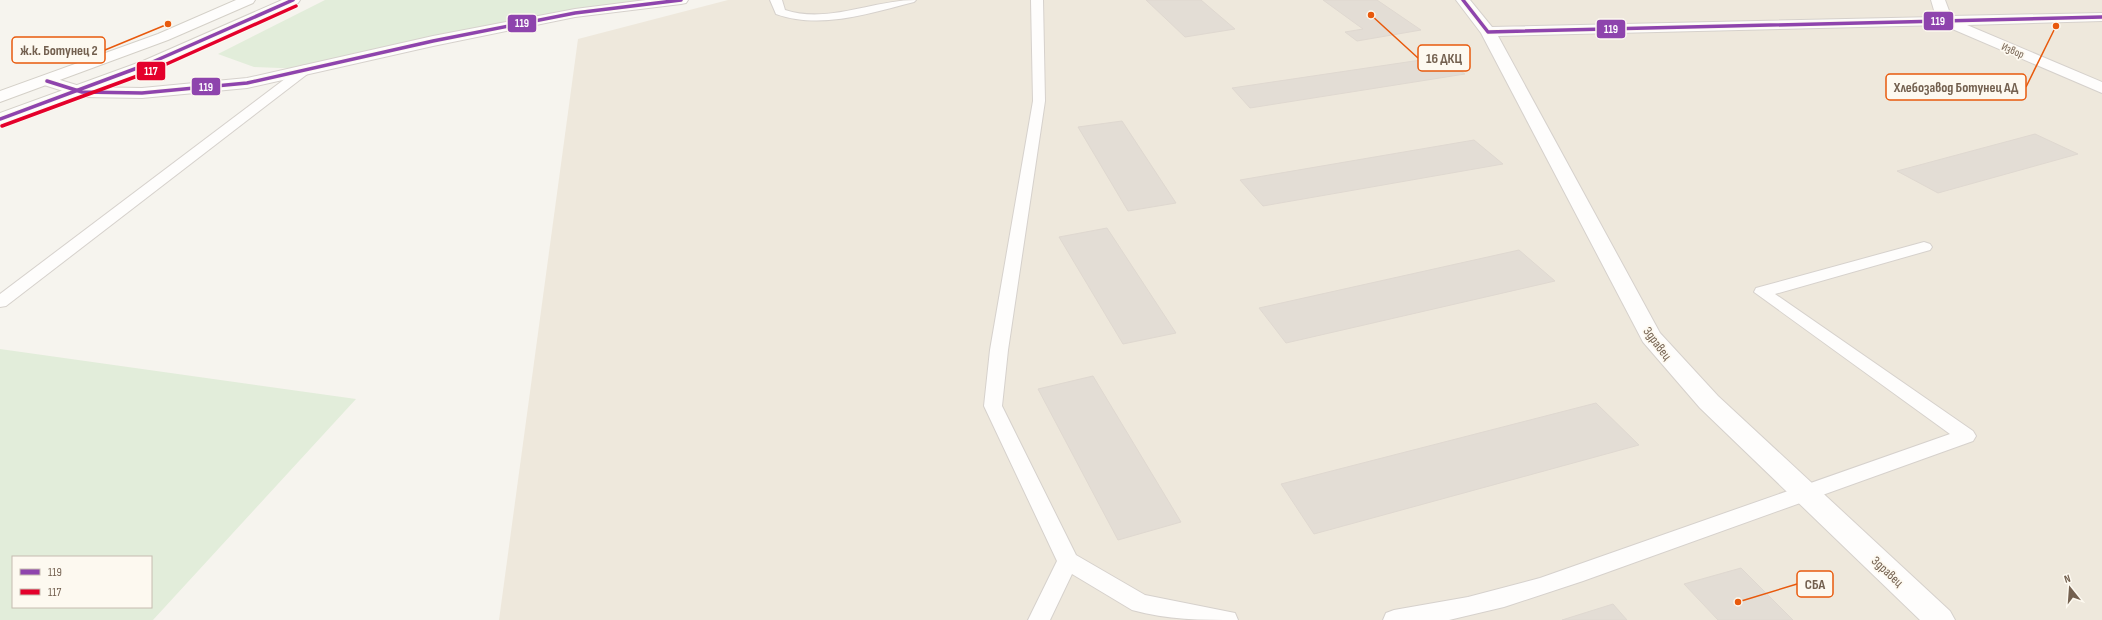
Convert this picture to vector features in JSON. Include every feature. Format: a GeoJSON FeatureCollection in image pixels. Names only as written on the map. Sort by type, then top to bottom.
{"type":"FeatureCollection","features":[{"type":"Feature","properties":{"kind":"street"},"geometry":{"type":"LineString","coordinates":[[0,97],[47,81],[163,37],[248,0]]}},
{"type":"Feature","properties":{"kind":"street"},"geometry":{"type":"LineString","coordinates":[[0,119],[82,92],[191,47],[293,0]]}},
{"type":"Feature","properties":{"kind":"street"},"geometry":{"type":"LineString","coordinates":[[47,81],[82,92],[142,93],[247,83],[432,40],[575,13],[681,0]]}},
{"type":"Feature","properties":{"kind":"street","name":"Здравец"},"geometry":{"type":"LineString","coordinates":[[1463,0],[1488,32],[1651,337],[1708,402],[1803,493],[1940,620]]}},
{"type":"Feature","properties":{"kind":"street"},"geometry":{"type":"LineString","coordinates":[[1938,0],[1945,21]]}},
{"type":"Feature","properties":{"kind":"street"},"geometry":{"type":"LineString","coordinates":[[1488,32],[2102,17]]}},
{"type":"Feature","properties":{"kind":"street","name":"Извор"},"geometry":{"type":"LineString","coordinates":[[1945,21],[2102,88]]}},
{"type":"Feature","properties":{"kind":"lane"},"geometry":{"type":"LineString","coordinates":[[776,0],[780,12],[789,17],[806,19],[848,13],[910,0]]}},
{"type":"Feature","properties":{"kind":"lane"},"geometry":{"type":"LineString","coordinates":[[1037,0],[1039,101],[999,350],[993,406],[1068,561],[1140,602],[1202,617],[1227,620]]}},
{"type":"Feature","properties":{"kind":"lane"},"geometry":{"type":"LineString","coordinates":[[0,302],[306,69]]}},
{"type":"Feature","properties":{"kind":"lane"},"geometry":{"type":"LineString","coordinates":[[1394,620],[1435,615],[1535,590],[1966,436],[1762,292],[1924,247]]}},
{"type":"Feature","properties":{"kind":"lane"},"geometry":{"type":"LineString","coordinates":[[1039,620],[1068,561]]}},
{"type":"Feature","properties":{"kind":"shaded area"},"geometry":{"type":"Polygon","coordinates":[[[728,0],[2102,0],[2102,620],[499,620],[578,39],[728,0]]]}},
{"type":"Feature","properties":{"kind":"green space"},"geometry":{"type":"Polygon","coordinates":[[[325,0],[681,0],[575,13],[306,69],[254,67],[218,54],[325,0]]]}},
{"type":"Feature","properties":{"kind":"green space"},"geometry":{"type":"Polygon","coordinates":[[[0,349],[356,399],[153,620],[0,620],[0,349]]]}},
{"type":"Feature","properties":{"kind":"building"},"geometry":{"type":"Polygon","coordinates":[[[1146,0],[1201,0],[1235,29],[1185,37],[1146,0]]]}},
{"type":"Feature","properties":{"kind":"building"},"geometry":{"type":"Polygon","coordinates":[[[1323,0],[1377,0],[1421,30],[1357,41],[1345,32],[1363,29],[1323,0]]]}},
{"type":"Feature","properties":{"kind":"building"},"geometry":{"type":"Polygon","coordinates":[[[1441,57],[1465,74],[1250,108],[1232,88],[1441,57]]]}},
{"type":"Feature","properties":{"kind":"building"},"geometry":{"type":"Polygon","coordinates":[[[1122,121],[1176,203],[1128,211],[1078,127],[1122,121]]]}},
{"type":"Feature","properties":{"kind":"building"},"geometry":{"type":"Polygon","coordinates":[[[2035,134],[2078,154],[1938,193],[1897,171],[2035,134]]]}},
{"type":"Feature","properties":{"kind":"building"},"geometry":{"type":"Polygon","coordinates":[[[1474,140],[1503,164],[1263,206],[1240,180],[1474,140]]]}},
{"type":"Feature","properties":{"kind":"building"},"geometry":{"type":"Polygon","coordinates":[[[1107,228],[1176,333],[1123,344],[1059,237],[1107,228]]]}},
{"type":"Feature","properties":{"kind":"building"},"geometry":{"type":"Polygon","coordinates":[[[1519,250],[1555,281],[1286,343],[1259,308],[1519,250]]]}},
{"type":"Feature","properties":{"kind":"building"},"geometry":{"type":"Polygon","coordinates":[[[1093,376],[1181,522],[1118,540],[1038,389],[1093,376]]]}},
{"type":"Feature","properties":{"kind":"building"},"geometry":{"type":"Polygon","coordinates":[[[1596,403],[1639,445],[1314,534],[1281,484],[1596,403]]]}},
{"type":"Feature","properties":{"kind":"building"},"geometry":{"type":"Polygon","coordinates":[[[1741,568],[1793,620],[1718,620],[1684,584],[1741,568]]]}},
{"type":"Feature","properties":{"kind":"building"},"geometry":{"type":"Polygon","coordinates":[[[1613,604],[1627,620],[1562,620],[1613,604]]]}},
{"type":"Feature","properties":{"kind":"transit line","name":"119"},"geometry":{"type":"LineString","coordinates":[[0,119],[75,93],[185,49],[293,0]]}},
{"type":"Feature","properties":{"kind":"transit line","name":"119"},"geometry":{"type":"LineString","coordinates":[[47,81],[82,92],[142,93],[247,83],[433,41],[575,13],[681,0]]}},
{"type":"Feature","properties":{"kind":"transit line","name":"119"},"geometry":{"type":"LineString","coordinates":[[1463,0],[1488,32],[2102,17]]}},
{"type":"Feature","properties":{"kind":"transit line","name":"117"},"geometry":{"type":"LineString","coordinates":[[2,126],[77,100],[188,56],[296,6]]}},
{"type":"Feature","properties":{"kind":"place","name":"16 ДКЦ"},"geometry":{"type":"Point","coordinates":[1371,15]}},
{"type":"Feature","properties":{"kind":"place","name":"ж.к. Ботунец 2"},"geometry":{"type":"Point","coordinates":[168,24]}},
{"type":"Feature","properties":{"kind":"place","name":"Хлебозавод Ботунец АД"},"geometry":{"type":"Point","coordinates":[2056,26]}},
{"type":"Feature","properties":{"kind":"place","name":"СБА"},"geometry":{"type":"Point","coordinates":[1738,602]}}]}
